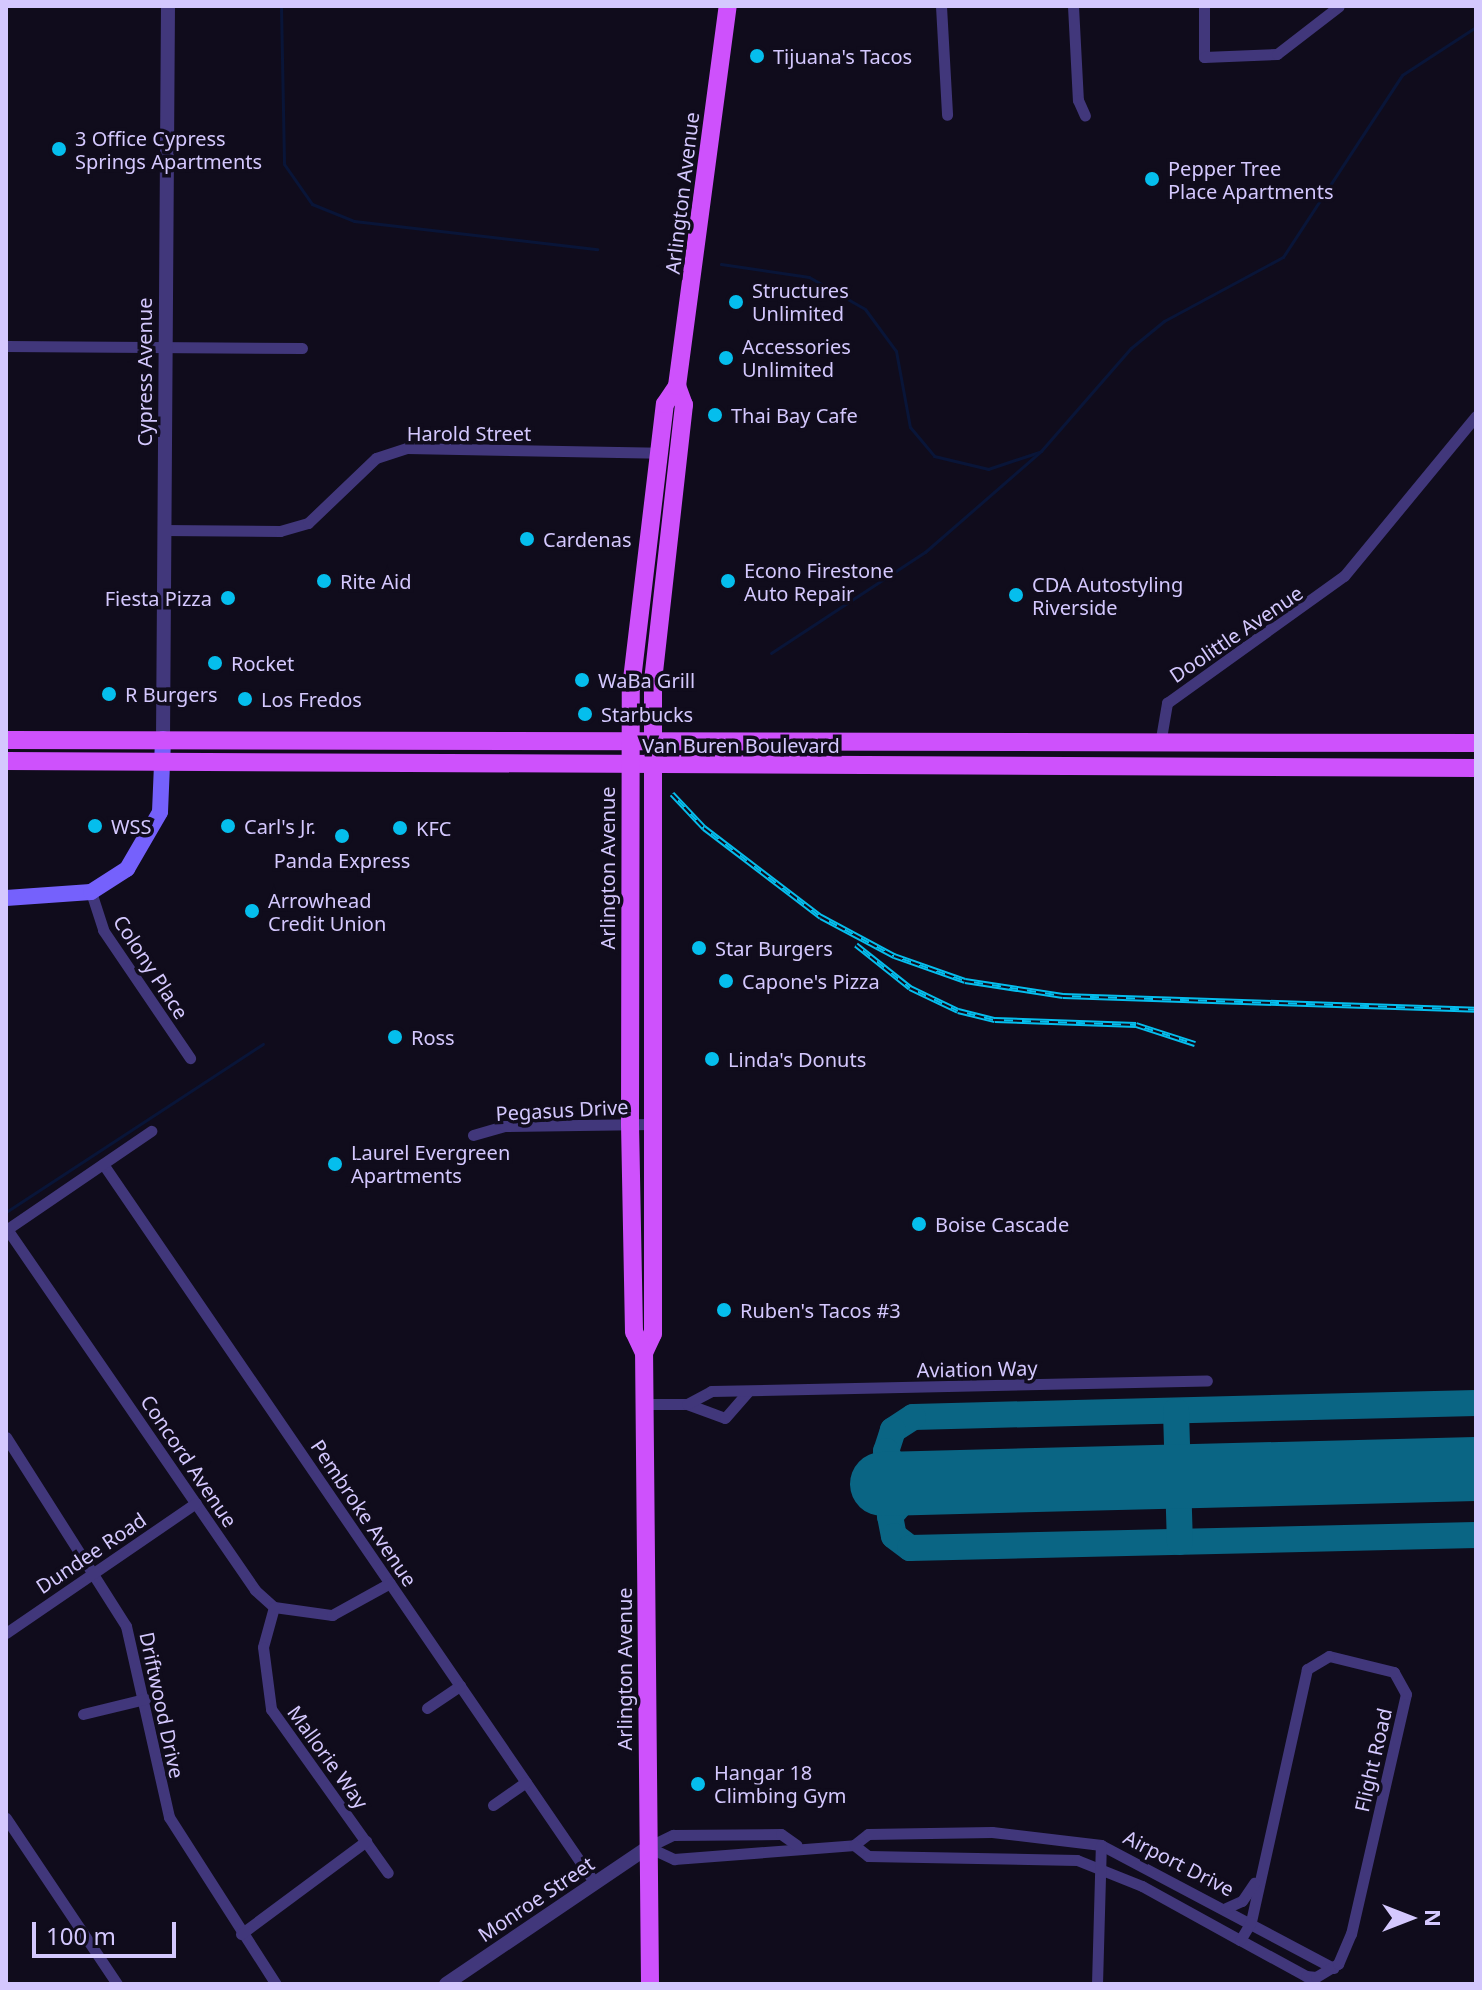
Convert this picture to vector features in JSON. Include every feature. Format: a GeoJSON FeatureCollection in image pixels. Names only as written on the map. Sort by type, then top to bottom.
{"type":"FeatureCollection","features":[{"type":"Feature","properties":{"kind":"main road","name":"Arlington Avenue"},"geometry":{"type":"LineString","coordinates":[[644,1353],[634,1332],[629,741],[665,404],[677,386],[728,6]]}},
{"type":"Feature","properties":{"kind":"main road","name":"Arlington Avenue"},"geometry":{"type":"LineString","coordinates":[[650,1984],[644,1353],[653,1334],[651,767],[669,512],[684,405],[677,386]]}},
{"type":"Feature","properties":{"kind":"main road"},"geometry":{"type":"LineString","coordinates":[[659,453],[670,458],[669,512]]}},
{"type":"Feature","properties":{"kind":"main road"},"geometry":{"type":"LineString","coordinates":[[6,898],[91,892],[145,847],[160,812],[163,739]]}},
{"type":"Feature","properties":{"kind":"main road","name":"Van Buren Boulevard"},"geometry":{"type":"LineString","coordinates":[[6,740],[1476,743]]}},
{"type":"Feature","properties":{"kind":"main road"},"geometry":{"type":"LineString","coordinates":[[348,763],[375,753],[427,752],[441,740]]}},
{"type":"Feature","properties":{"kind":"main road"},"geometry":{"type":"LineString","coordinates":[[441,763],[512,740]]}},
{"type":"Feature","properties":{"kind":"main road","name":"Van Buren Boulevard"},"geometry":{"type":"LineString","coordinates":[[6,761],[629,767],[1476,768]]}},
{"type":"Feature","properties":{"kind":"street","name":"Cypress Avenue"},"geometry":{"type":"LineString","coordinates":[[163,739],[168,6]]}},
{"type":"Feature","properties":{"kind":"street"},"geometry":{"type":"LineString","coordinates":[[941,6],[947,115]]}},
{"type":"Feature","properties":{"kind":"street"},"geometry":{"type":"LineString","coordinates":[[1073,6],[1078,100],[1085,116]]}},
{"type":"Feature","properties":{"kind":"street"},"geometry":{"type":"LineString","coordinates":[[1204,6],[1204,57],[1277,54],[1339,6]]}},
{"type":"Feature","properties":{"kind":"street"},"geometry":{"type":"LineString","coordinates":[[6,346],[302,348]]}},
{"type":"Feature","properties":{"kind":"street","name":"Doolittle Avenue"},"geometry":{"type":"LineString","coordinates":[[1160,744],[1167,703],[1336,584],[1476,416]]}},
{"type":"Feature","properties":{"kind":"street","name":"Harold Street"},"geometry":{"type":"LineString","coordinates":[[163,530],[280,531],[308,523],[365,467],[407,448],[659,453]]}},
{"type":"Feature","properties":{"kind":"street","name":"Colony Place"},"geometry":{"type":"LineString","coordinates":[[91,892],[103,930],[190,1058]]}},
{"type":"Feature","properties":{"kind":"street","name":"Pegasus Drive"},"geometry":{"type":"LineString","coordinates":[[473,1135],[505,1126],[652,1124]]}},
{"type":"Feature","properties":{"kind":"street"},"geometry":{"type":"LineString","coordinates":[[7,1229],[151,1131]]}},
{"type":"Feature","properties":{"kind":"street","name":"Pembroke Avenue"},"geometry":{"type":"LineString","coordinates":[[103,1164],[594,1882]]}},
{"type":"Feature","properties":{"kind":"street","name":"Concord Avenue"},"geometry":{"type":"LineString","coordinates":[[7,1229],[196,1503],[274,1607]]}},
{"type":"Feature","properties":{"kind":"street","name":"Aviation Way"},"geometry":{"type":"LineString","coordinates":[[687,1404],[711,1391],[1207,1381]]}},
{"type":"Feature","properties":{"kind":"street","name":"Aviation Way"},"geometry":{"type":"LineString","coordinates":[[644,1404],[687,1404],[725,1418],[748,1392]]}},
{"type":"Feature","properties":{"kind":"street","name":"Driftwood Drive"},"geometry":{"type":"LineString","coordinates":[[6,1437],[90,1575],[126,1626],[145,1699],[169,1817],[241,1934],[276,1984]]}},
{"type":"Feature","properties":{"kind":"street","name":"Dundee Road"},"geometry":{"type":"LineString","coordinates":[[6,1633],[196,1503]]}},
{"type":"Feature","properties":{"kind":"street"},"geometry":{"type":"LineString","coordinates":[[274,1607],[332,1615],[390,1583]]}},
{"type":"Feature","properties":{"kind":"street","name":"Mallorie Way"},"geometry":{"type":"LineString","coordinates":[[274,1607],[263,1647],[271,1709],[388,1873]]}},
{"type":"Feature","properties":{"kind":"street","name":"Flight Road"},"geometry":{"type":"LineString","coordinates":[[1240,1940],[1251,1922],[1265,1848],[1310,1665],[1329,1656],[1400,1677],[1406,1694],[1384,1794],[1348,1946],[1333,1968]]}},
{"type":"Feature","properties":{"kind":"street"},"geometry":{"type":"LineString","coordinates":[[427,1708],[460,1686]]}},
{"type":"Feature","properties":{"kind":"street"},"geometry":{"type":"LineString","coordinates":[[83,1714],[145,1699]]}},
{"type":"Feature","properties":{"kind":"street"},"geometry":{"type":"LineString","coordinates":[[493,1805],[526,1782]]}},
{"type":"Feature","properties":{"kind":"street"},"geometry":{"type":"LineString","coordinates":[[6,1818],[117,1984]]}},
{"type":"Feature","properties":{"kind":"street","name":"Airport Drive"},"geometry":{"type":"LineString","coordinates":[[648,1847],[674,1859],[781,1855],[797,1845],[854,1845],[868,1834],[992,1832],[1101,1845],[1226,1908],[1333,1968]]}},
{"type":"Feature","properties":{"kind":"street","name":"Airport Drive"},"geometry":{"type":"LineString","coordinates":[[648,1847],[673,1835],[781,1834],[797,1845]]}},
{"type":"Feature","properties":{"kind":"street"},"geometry":{"type":"LineString","coordinates":[[241,1934],[366,1841]]}},
{"type":"Feature","properties":{"kind":"street","name":"Airport Drive"},"geometry":{"type":"LineString","coordinates":[[854,1845],[868,1856],[1039,1854],[1097,1864],[1316,1977],[1333,1968]]}},
{"type":"Feature","properties":{"kind":"street"},"geometry":{"type":"LineString","coordinates":[[1097,1984],[1097,1864],[1101,1845]]}},
{"type":"Feature","properties":{"kind":"street","name":"Monroe Street"},"geometry":{"type":"LineString","coordinates":[[446,1984],[648,1847]]}},
{"type":"Feature","properties":{"kind":"street"},"geometry":{"type":"LineString","coordinates":[[1226,1908],[1249,1895],[1265,1848]]}},
{"type":"Feature","properties":{"kind":"waterway"},"geometry":{"type":"LineString","coordinates":[[281,6],[284,164],[312,204],[354,221],[597,249]]}},
{"type":"Feature","properties":{"kind":"waterway"},"geometry":{"type":"LineString","coordinates":[[771,653],[925,552],[1041,451],[1131,348],[1164,321],[1283,257],[1402,75],[1476,27]]}},
{"type":"Feature","properties":{"kind":"waterway"},"geometry":{"type":"LineString","coordinates":[[721,264],[809,277],[865,309],[896,351],[910,427],[934,456],[988,469],[1039,452]]}},
{"type":"Feature","properties":{"kind":"waterway"},"geometry":{"type":"LineString","coordinates":[[6,1212],[263,1044]]}},
{"type":"Feature","properties":{"kind":"taxiway"},"geometry":{"type":"LineString","coordinates":[[1476,1403],[913,1417],[893,1430],[886,1451],[893,1466],[919,1483],[890,1516],[894,1536],[910,1548],[1476,1535]]}},
{"type":"Feature","properties":{"kind":"taxiway"},"geometry":{"type":"LineString","coordinates":[[1176,1411],[1180,1542]]}},
{"type":"Feature","properties":{"kind":"runway"},"geometry":{"type":"LineString","coordinates":[[882,1484],[1476,1469]]}},
{"type":"Feature","properties":{"kind":"railway"},"geometry":{"type":"LineString","coordinates":[[672,794],[704,828],[821,917],[894,956],[965,981],[1063,996],[1476,1010]]}},
{"type":"Feature","properties":{"kind":"railway"},"geometry":{"type":"LineString","coordinates":[[856,945],[910,988],[958,1011],[995,1020],[1136,1025],[1195,1044]]}},
{"type":"Feature","properties":{"kind":"place","name":"Tijuana's Tacos"},"geometry":{"type":"Point","coordinates":[757,56]}},
{"type":"Feature","properties":{"kind":"place","name":"3 Office Cypress Springs Apartments"},"geometry":{"type":"Point","coordinates":[59,149]}},
{"type":"Feature","properties":{"kind":"place","name":"Pepper Tree Place Apartments"},"geometry":{"type":"Point","coordinates":[1152,179]}},
{"type":"Feature","properties":{"kind":"place","name":"Structures Unlimited"},"geometry":{"type":"Point","coordinates":[736,302]}},
{"type":"Feature","properties":{"kind":"place","name":"Accessories Unlimited"},"geometry":{"type":"Point","coordinates":[726,358]}},
{"type":"Feature","properties":{"kind":"place","name":"Thai Bay Cafe"},"geometry":{"type":"Point","coordinates":[715,415]}},
{"type":"Feature","properties":{"kind":"place","name":"Cardenas"},"geometry":{"type":"Point","coordinates":[527,539]}},
{"type":"Feature","properties":{"kind":"place","name":"Rite Aid"},"geometry":{"type":"Point","coordinates":[324,581]}},
{"type":"Feature","properties":{"kind":"place","name":"Econo Firestone Auto Repair"},"geometry":{"type":"Point","coordinates":[728,581]}},
{"type":"Feature","properties":{"kind":"place","name":"CDA Autostyling Riverside"},"geometry":{"type":"Point","coordinates":[1016,595]}},
{"type":"Feature","properties":{"kind":"place","name":"Fiesta Pizza"},"geometry":{"type":"Point","coordinates":[228,598]}},
{"type":"Feature","properties":{"kind":"place","name":"Rocket"},"geometry":{"type":"Point","coordinates":[215,663]}},
{"type":"Feature","properties":{"kind":"place","name":"WaBa Grill"},"geometry":{"type":"Point","coordinates":[582,680]}},
{"type":"Feature","properties":{"kind":"place","name":"R Burgers"},"geometry":{"type":"Point","coordinates":[109,694]}},
{"type":"Feature","properties":{"kind":"place","name":"Los Fredos"},"geometry":{"type":"Point","coordinates":[245,699]}},
{"type":"Feature","properties":{"kind":"place","name":"Starbucks"},"geometry":{"type":"Point","coordinates":[585,714]}},
{"type":"Feature","properties":{"kind":"place","name":"WSS"},"geometry":{"type":"Point","coordinates":[95,826]}},
{"type":"Feature","properties":{"kind":"place","name":"Carl's Jr."},"geometry":{"type":"Point","coordinates":[228,826]}},
{"type":"Feature","properties":{"kind":"place","name":"KFC"},"geometry":{"type":"Point","coordinates":[400,828]}},
{"type":"Feature","properties":{"kind":"place","name":"Panda Express"},"geometry":{"type":"Point","coordinates":[342,836]}},
{"type":"Feature","properties":{"kind":"place","name":"Arrowhead Credit Union"},"geometry":{"type":"Point","coordinates":[252,911]}},
{"type":"Feature","properties":{"kind":"place","name":"Star Burgers"},"geometry":{"type":"Point","coordinates":[699,948]}},
{"type":"Feature","properties":{"kind":"place","name":"Capone's Pizza"},"geometry":{"type":"Point","coordinates":[726,981]}},
{"type":"Feature","properties":{"kind":"place","name":"Ross"},"geometry":{"type":"Point","coordinates":[395,1037]}},
{"type":"Feature","properties":{"kind":"place","name":"Linda's Donuts"},"geometry":{"type":"Point","coordinates":[712,1059]}},
{"type":"Feature","properties":{"kind":"place","name":"Laurel Evergreen Apartments"},"geometry":{"type":"Point","coordinates":[335,1164]}},
{"type":"Feature","properties":{"kind":"place","name":"Boise Cascade"},"geometry":{"type":"Point","coordinates":[919,1224]}},
{"type":"Feature","properties":{"kind":"place","name":"Ruben's Tacos #3"},"geometry":{"type":"Point","coordinates":[724,1310]}},
{"type":"Feature","properties":{"kind":"place","name":"Hangar 18 Climbing Gym"},"geometry":{"type":"Point","coordinates":[698,1784]}}]}
